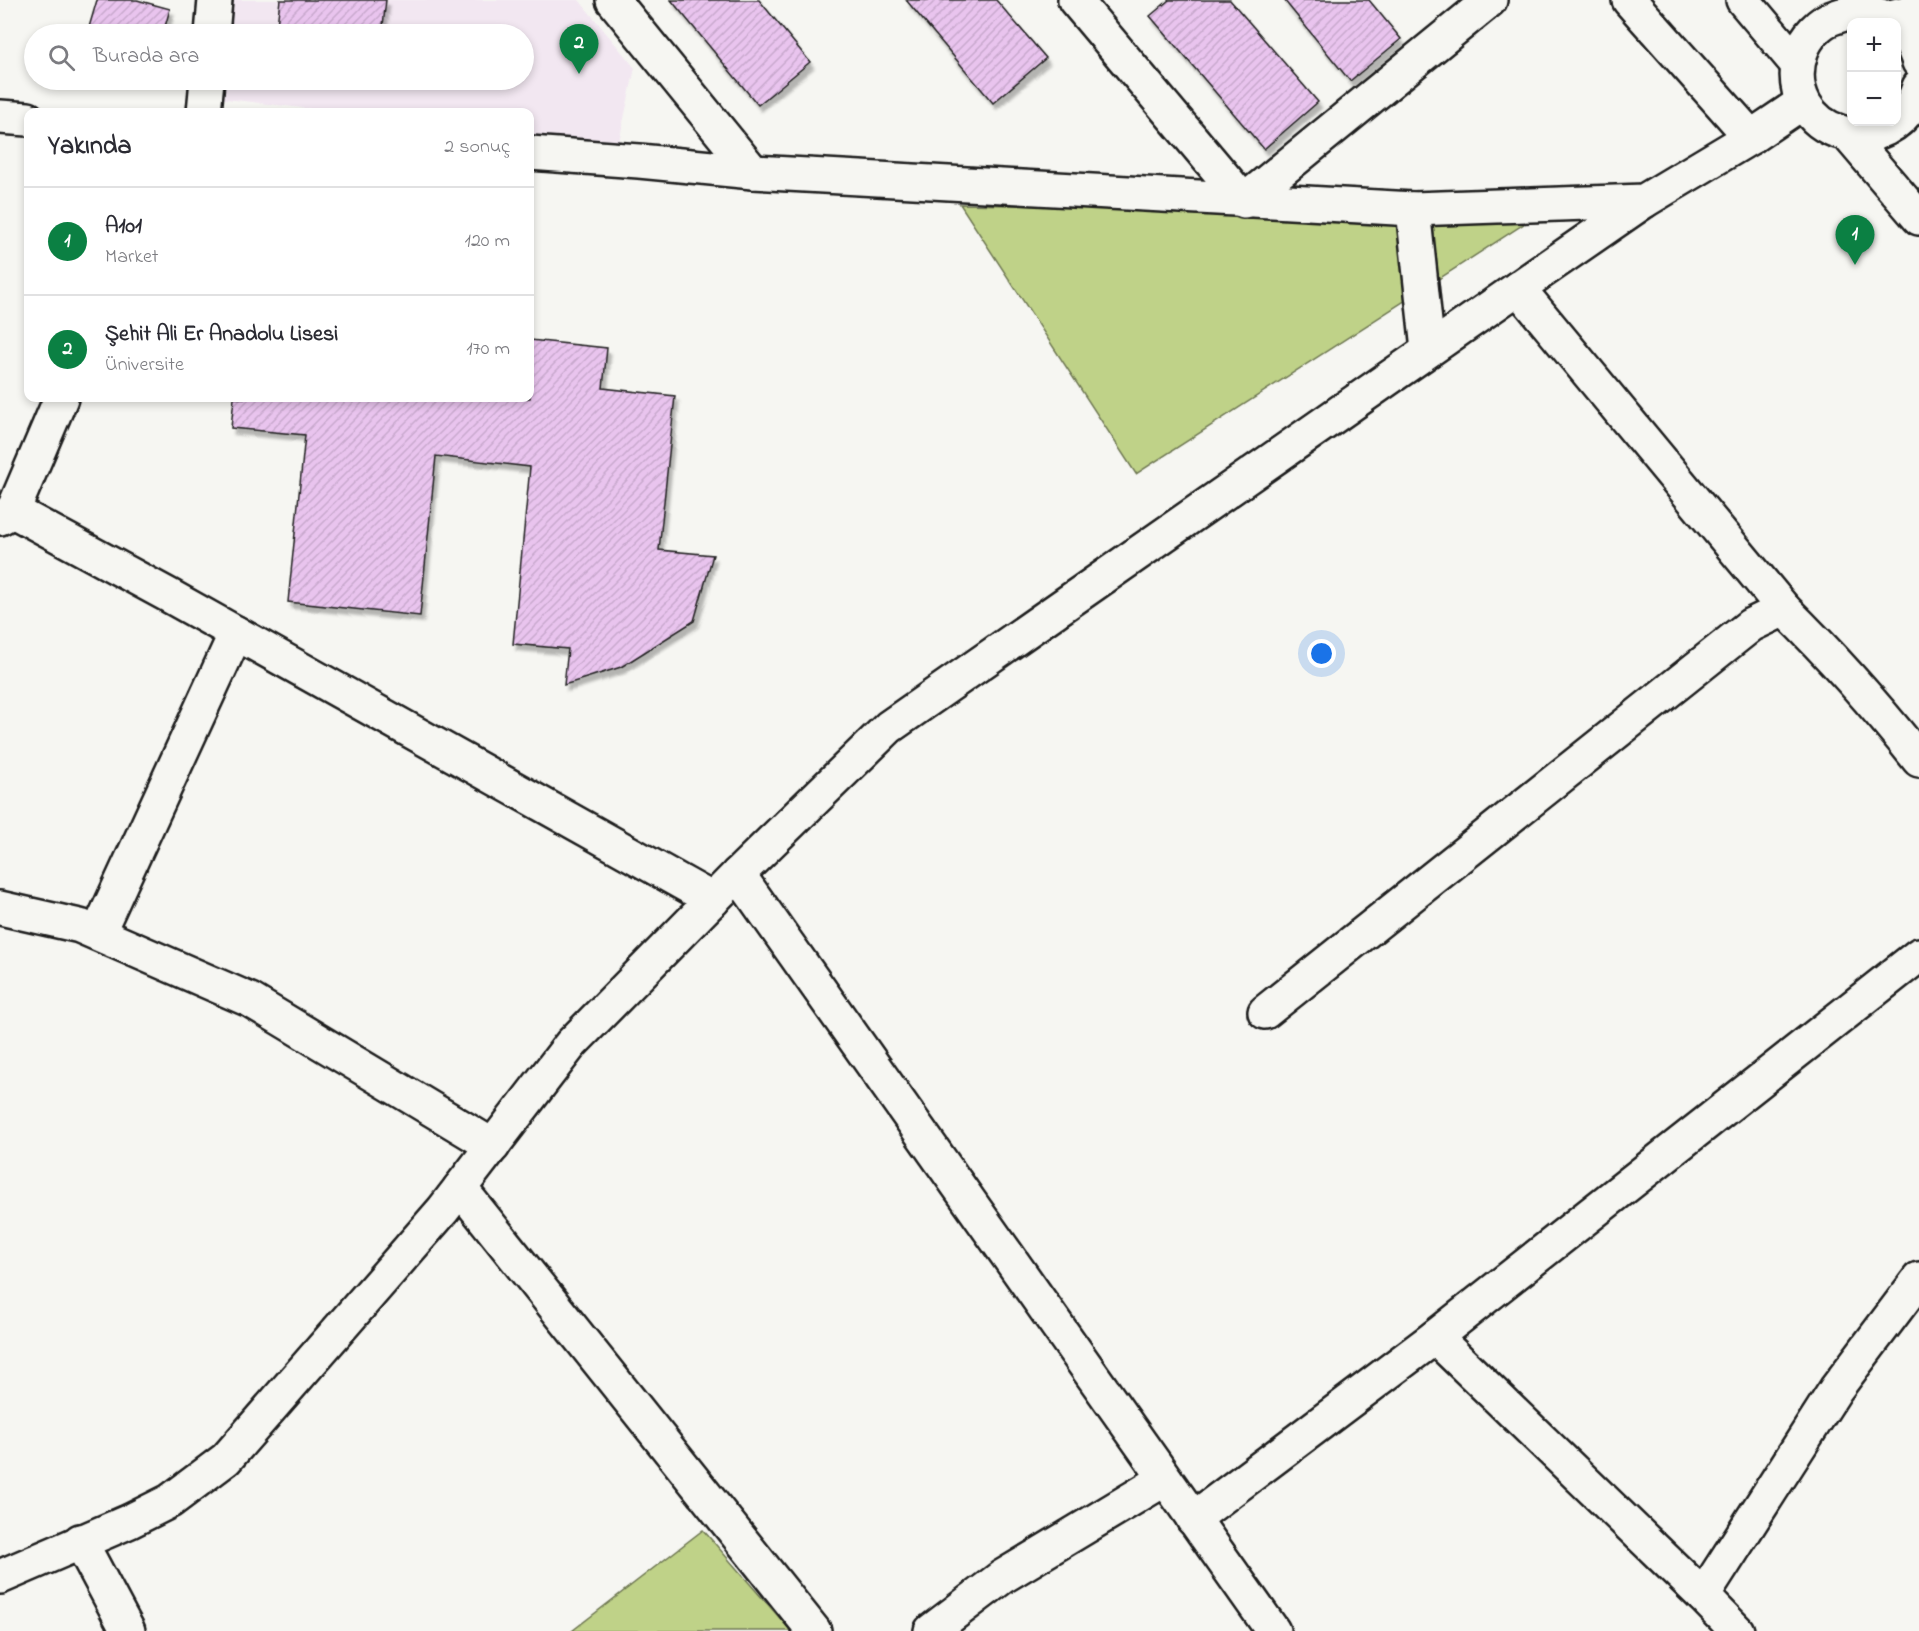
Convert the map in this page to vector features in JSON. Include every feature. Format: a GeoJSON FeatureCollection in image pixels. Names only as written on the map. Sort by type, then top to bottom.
{"type":"FeatureCollection","features":[{"type":"Feature","properties":{"kind":"street"},"geometry":{"type":"LineString","coordinates":[[213,24],[215,0]]}},
{"type":"Feature","properties":{"kind":"street"},"geometry":{"type":"LineString","coordinates":[[613,0],[753,172]]}},
{"type":"Feature","properties":{"kind":"street"},"geometry":{"type":"LineString","coordinates":[[1075,0],[1244,201]]}},
{"type":"Feature","properties":{"kind":"street"},"geometry":{"type":"LineString","coordinates":[[1244,201],[1490,0]]}},
{"type":"Feature","properties":{"kind":"street"},"geometry":{"type":"LineString","coordinates":[[1629,0],[1751,137]]}},
{"type":"Feature","properties":{"kind":"street"},"geometry":{"type":"LineString","coordinates":[[1743,0],[1797,64]]}},
{"type":"Feature","properties":{"kind":"street"},"geometry":{"type":"LineString","coordinates":[[1917,99],[1903,118],[1887,129],[1868,135],[1849,135],[1830,129],[1815,117],[1803,102],[1797,83],[1797,64],[1803,45],[1815,30],[1830,18],[1849,12],[1880,16],[1919,10]]}},
{"type":"Feature","properties":{"kind":"street"},"geometry":{"type":"LineString","coordinates":[[1880,16],[1902,30],[1914,46],[1919,62]]}},
{"type":"Feature","properties":{"kind":"street"},"geometry":{"type":"LineString","coordinates":[[204,108],[206,90]]}},
{"type":"Feature","properties":{"kind":"street"},"geometry":{"type":"LineString","coordinates":[[0,1577],[130,1521],[170,1501],[226,1459],[460,1188],[571,1044],[738,874],[888,727],[1644,201],[1751,137],[1803,102]]}},
{"type":"Feature","properties":{"kind":"street"},"geometry":{"type":"LineString","coordinates":[[0,117],[24,118]]}},
{"type":"Feature","properties":{"kind":"street"},"geometry":{"type":"LineString","coordinates":[[1849,135],[1919,218]]}},
{"type":"Feature","properties":{"kind":"street"},"geometry":{"type":"LineString","coordinates":[[534,153],[753,172],[1413,209],[1644,201]]}},
{"type":"Feature","properties":{"kind":"street"},"geometry":{"type":"LineString","coordinates":[[1413,209],[1428,350]]}},
{"type":"Feature","properties":{"kind":"street"},"geometry":{"type":"LineString","coordinates":[[1518,288],[1784,609],[1832,656],[1919,760]]}},
{"type":"Feature","properties":{"kind":"street"},"geometry":{"type":"LineString","coordinates":[[59,402],[6,514],[236,633],[713,900]]}},
{"type":"Feature","properties":{"kind":"street"},"geometry":{"type":"LineString","coordinates":[[1265,1012],[1751,624],[1784,609]]}},
{"type":"Feature","properties":{"kind":"street"},"geometry":{"type":"LineString","coordinates":[[98,933],[236,633]]}},
{"type":"Feature","properties":{"kind":"street"},"geometry":{"type":"LineString","coordinates":[[738,874],[1273,1631]]}},
{"type":"Feature","properties":{"kind":"street"},"geometry":{"type":"LineString","coordinates":[[0,908],[80,926],[250,1000],[493,1146]]}},
{"type":"Feature","properties":{"kind":"street"},"geometry":{"type":"LineString","coordinates":[[1193,1519],[1435,1337],[1919,955]]}},
{"type":"Feature","properties":{"kind":"street"},"geometry":{"type":"LineString","coordinates":[[460,1188],[814,1631]]}},
{"type":"Feature","properties":{"kind":"street"},"geometry":{"type":"LineString","coordinates":[[1703,1596],[1836,1389],[1919,1279]]}},
{"type":"Feature","properties":{"kind":"street"},"geometry":{"type":"LineString","coordinates":[[1435,1337],[1703,1596],[1736,1631]]}},
{"type":"Feature","properties":{"kind":"street"},"geometry":{"type":"LineString","coordinates":[[931,1631],[1002,1577],[1165,1479]]}},
{"type":"Feature","properties":{"kind":"street"},"geometry":{"type":"LineString","coordinates":[[80,1541],[128,1631]]}},
{"type":"Feature","properties":{"kind":"shaded area"},"geometry":{"type":"Polygon","coordinates":[[[228,0],[579,0],[635,68],[618,146],[534,136],[534,108],[303,108],[217,98],[218,90],[534,90],[534,24],[225,24],[228,0]]]}},
{"type":"Feature","properties":{"kind":"green space"},"geometry":{"type":"Polygon","coordinates":[[[960,204],[1538,215],[1136,474],[960,204]]]}},
{"type":"Feature","properties":{"kind":"green space"},"geometry":{"type":"Polygon","coordinates":[[[703,1530],[791,1631],[572,1631],[703,1530]]]}},
{"type":"Feature","properties":{"kind":"building"},"geometry":{"type":"Polygon","coordinates":[[[97,0],[137,0],[170,9],[166,24],[90,24],[97,0]]]}},
{"type":"Feature","properties":{"kind":"building"},"geometry":{"type":"Polygon","coordinates":[[[280,0],[386,0],[383,24],[277,24],[280,0]]]}},
{"type":"Feature","properties":{"kind":"building"},"geometry":{"type":"Polygon","coordinates":[[[671,0],[759,0],[810,62],[758,105],[671,0]]]}},
{"type":"Feature","properties":{"kind":"building"},"geometry":{"type":"Polygon","coordinates":[[[906,0],[996,0],[1046,58],[993,103],[906,0]]]}},
{"type":"Feature","properties":{"kind":"building"},"geometry":{"type":"Polygon","coordinates":[[[1169,0],[1230,0],[1318,102],[1264,149],[1150,16],[1169,0]]]}},
{"type":"Feature","properties":{"kind":"building"},"geometry":{"type":"Polygon","coordinates":[[[1284,0],[1369,0],[1401,39],[1350,81],[1284,0]]]}},
{"type":"Feature","properties":{"kind":"building"},"geometry":{"type":"Polygon","coordinates":[[[534,340],[607,348],[603,388],[675,396],[659,550],[713,555],[694,621],[621,667],[564,685],[568,649],[513,644],[530,467],[436,456],[420,616],[288,602],[305,435],[231,428],[234,402],[534,402],[534,340]]]}},
{"type":"Feature","properties":{"kind":"place","name":"Şehit Ali Er Anadolu Lisesi"},"geometry":{"type":"Point","coordinates":[579,74]}},
{"type":"Feature","properties":{"kind":"place","name":"A101"},"geometry":{"type":"Point","coordinates":[1855,265]}}]}
